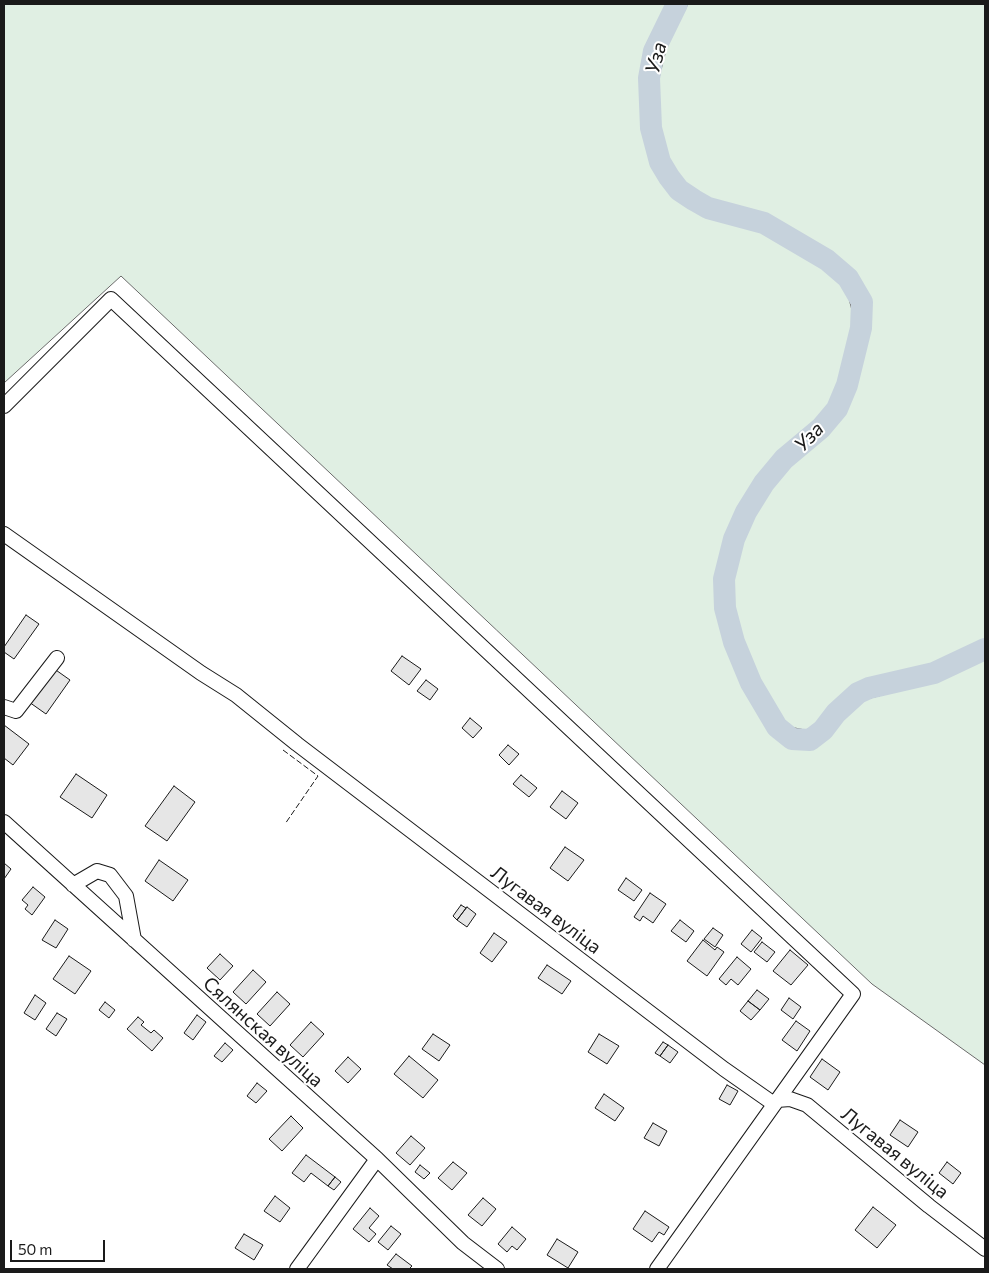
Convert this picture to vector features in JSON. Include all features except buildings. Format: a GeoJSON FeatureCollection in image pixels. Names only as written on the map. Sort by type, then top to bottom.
{"type":"FeatureCollection","features":[{"type":"Feature","properties":{"kind":"street"},"geometry":{"type":"LineString","coordinates":[[4,406],[111,300],[853,994],[657,1269]]}},
{"type":"Feature","properties":{"kind":"street","name":"Лугавая вуліца"},"geometry":{"type":"LineString","coordinates":[[4,534],[236,695],[297,744],[724,1069],[776,1102],[790,1099],[807,1105],[929,1206],[985,1249]]}},
{"type":"Feature","properties":{"kind":"street"},"geometry":{"type":"LineString","coordinates":[[4,707],[16,711],[57,658]]}},
{"type":"Feature","properties":{"kind":"street","name":"Сялянская вуліца"},"geometry":{"type":"LineString","coordinates":[[4,822],[377,1159],[463,1243],[497,1269]]}},
{"type":"Feature","properties":{"kind":"street"},"geometry":{"type":"LineString","coordinates":[[73,885],[97,871],[110,875],[126,896],[134,940]]}},
{"type":"Feature","properties":{"kind":"street"},"geometry":{"type":"LineString","coordinates":[[297,1269],[377,1159]]}},
{"type":"Feature","properties":{"kind":"green space"},"geometry":{"type":"Polygon","coordinates":[[[4,4],[667,4],[647,43],[640,73],[640,91],[645,127],[650,147],[663,178],[679,199],[691,208],[706,215],[767,233],[817,262],[841,283],[848,295],[854,318],[852,341],[841,382],[831,407],[817,424],[773,462],[750,490],[731,524],[725,540],[717,580],[718,616],[733,660],[761,718],[778,738],[788,746],[798,749],[820,744],[836,729],[854,705],[863,700],[921,685],[985,656],[985,1065],[872,984],[121,276],[4,383],[4,4]]]}},
{"type":"Feature","properties":{"kind":"green space"},"geometry":{"type":"Polygon","coordinates":[[[688,4],[985,4],[985,639],[932,664],[882,676],[851,688],[814,727],[805,730],[790,727],[770,701],[746,652],[733,610],[732,579],[741,541],[759,503],[779,477],[835,421],[850,396],[869,319],[869,307],[858,278],[834,256],[780,222],[706,198],[692,190],[681,180],[672,166],[664,148],[660,127],[657,102],[658,82],[668,42],[688,4]]]}},
{"type":"Feature","properties":{"kind":"waterway","name":"Уза"},"geometry":{"type":"LineString","coordinates":[[677,4],[654,51],[649,78],[651,128],[660,162],[669,177],[679,190],[708,208],[764,223],[827,260],[848,278],[862,302],[861,328],[847,385],[837,409],[821,428],[784,459],[764,483],[746,512],[734,539],[724,579],[725,608],[734,642],[751,683],[777,727],[792,739],[810,740],[823,730],[836,713],[858,693],[869,688],[934,673],[985,649]]}},
{"type":"Feature","properties":{"kind":"fence"},"geometry":{"type":"LineString","coordinates":[[283,750],[318,776],[285,824]]}}]}
